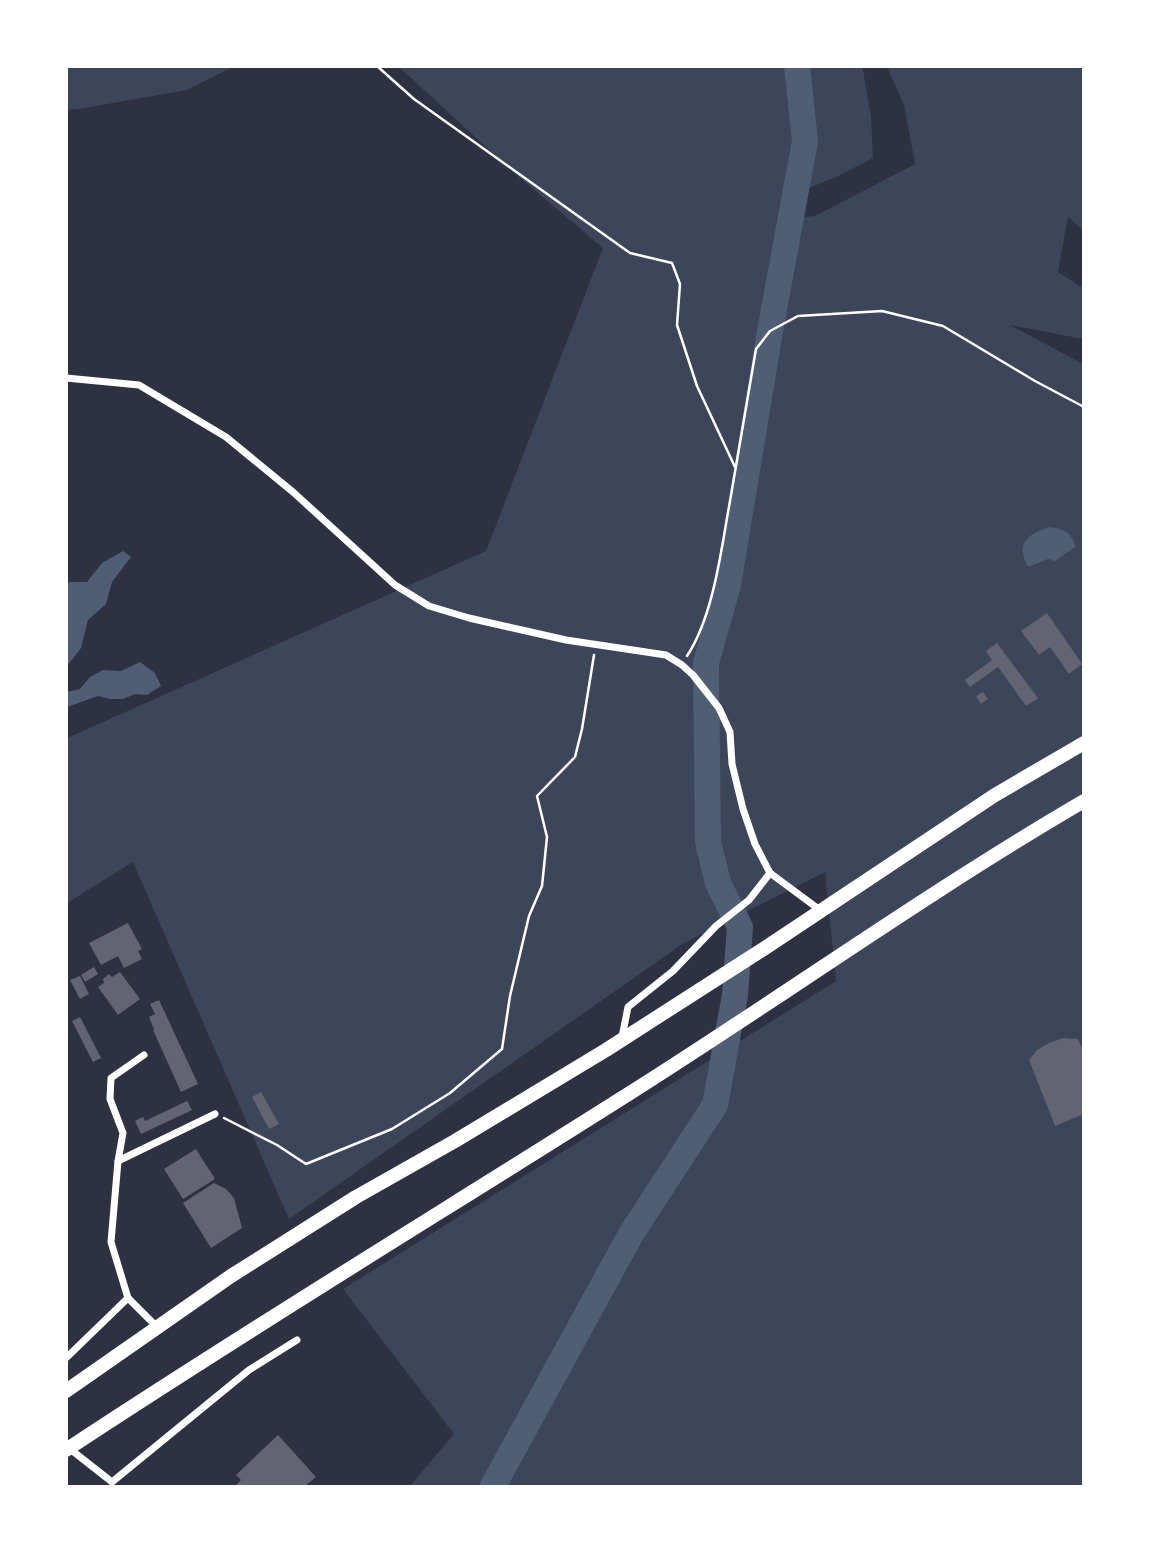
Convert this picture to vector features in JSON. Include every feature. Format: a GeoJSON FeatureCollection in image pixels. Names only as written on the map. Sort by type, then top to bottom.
{"type":"FeatureCollection","features":[{"type":"Feature","properties":{"kind":"highway"},"geometry":{"type":"LineString","coordinates":[[66,1391],[231,1276],[356,1197],[455,1141],[621,1040],[995,795],[1083,743]]}},
{"type":"Feature","properties":{"kind":"highway"},"geometry":{"type":"LineString","coordinates":[[68,1449],[187,1371],[633,1092],[816,970],[1083,800]]}},
{"type":"Feature","properties":{"kind":"street"},"geometry":{"type":"LineString","coordinates":[[66,378],[139,385],[226,437],[293,492],[395,585],[429,606],[566,640],[666,655],[682,664],[719,708],[730,732],[732,764],[743,809],[755,844],[770,873],[820,911]]}},
{"type":"Feature","properties":{"kind":"street"},"geometry":{"type":"LineString","coordinates":[[621,1040],[628,1007],[673,971],[716,926],[749,900],[770,873]]}},
{"type":"Feature","properties":{"kind":"street"},"geometry":{"type":"LineString","coordinates":[[144,1055],[111,1077],[110,1099],[124,1133],[118,1161],[111,1242],[128,1298],[157,1327]]}},
{"type":"Feature","properties":{"kind":"street"},"geometry":{"type":"LineString","coordinates":[[118,1161],[215,1114]]}},
{"type":"Feature","properties":{"kind":"street"},"geometry":{"type":"LineString","coordinates":[[66,1358],[128,1298]]}},
{"type":"Feature","properties":{"kind":"street"},"geometry":{"type":"LineString","coordinates":[[68,1449],[110,1484],[249,1370],[297,1340]]}},
{"type":"Feature","properties":{"kind":"path"},"geometry":{"type":"LineString","coordinates":[[377,66],[414,99],[630,253],[672,264],[680,284],[677,325],[697,386],[736,468]]}},
{"type":"Feature","properties":{"kind":"path"},"geometry":{"type":"LineString","coordinates":[[682,664],[695,645],[708,608],[720,559],[756,349],[770,331],[798,316],[881,311],[943,326],[1083,407]]}},
{"type":"Feature","properties":{"kind":"path"},"geometry":{"type":"LineString","coordinates":[[215,1114],[232,1120],[306,1164],[392,1129],[450,1093],[502,1049],[510,996],[529,916],[542,886],[547,837],[537,796],[575,757],[595,645]]}},
{"type":"Feature","properties":{"kind":"shaded area"},"geometry":{"type":"Polygon","coordinates":[[[66,67],[233,67],[187,90],[67,110],[66,67]]]}},
{"type":"Feature","properties":{"kind":"shaded area"},"geometry":{"type":"Polygon","coordinates":[[[399,67],[861,67],[871,116],[873,158],[836,177],[782,199],[780,210],[797,218],[815,216],[915,164],[904,105],[887,67],[1083,67],[1083,230],[1068,217],[1058,272],[1083,288],[1083,339],[1010,325],[1083,364],[1083,1486],[410,1486],[454,1434],[343,1289],[836,981],[825,872],[684,943],[289,1219],[133,862],[67,903],[67,738],[486,551],[603,248],[512,171],[399,67]]]}},
{"type":"Feature","properties":{"kind":"shaded area"},"geometry":{"type":"Polygon","coordinates":[[[1050,527],[1066,532],[1076,546],[1055,561],[1048,559],[1028,567],[1023,546],[1030,536],[1050,527]]]}},
{"type":"Feature","properties":{"kind":"shaded area"},"geometry":{"type":"Polygon","coordinates":[[[123,551],[131,557],[112,582],[106,604],[88,620],[81,648],[67,666],[67,584],[87,582],[102,563],[123,551]]]}},
{"type":"Feature","properties":{"kind":"shaded area"},"geometry":{"type":"Polygon","coordinates":[[[140,662],[155,673],[161,686],[147,695],[135,694],[123,699],[98,696],[67,707],[67,692],[80,689],[90,677],[103,670],[121,671],[140,662]]]}},
{"type":"Feature","properties":{"kind":"building"},"geometry":{"type":"Polygon","coordinates":[[[1047,613],[1082,664],[1069,674],[1050,647],[1039,655],[1021,631],[1047,613]]]}},
{"type":"Feature","properties":{"kind":"building"},"geometry":{"type":"Polygon","coordinates":[[[997,643],[1038,698],[1026,706],[998,667],[970,687],[965,680],[992,660],[986,651],[997,643]]]}},
{"type":"Feature","properties":{"kind":"building"},"geometry":{"type":"Polygon","coordinates":[[[983,692],[988,699],[981,704],[976,696],[983,692]]]}},
{"type":"Feature","properties":{"kind":"building"},"geometry":{"type":"Polygon","coordinates":[[[128,923],[142,949],[138,951],[142,959],[124,968],[118,956],[101,965],[89,943],[128,923]]]}},
{"type":"Feature","properties":{"kind":"building"},"geometry":{"type":"Polygon","coordinates":[[[94,967],[98,974],[85,982],[81,975],[94,967]]]}},
{"type":"Feature","properties":{"kind":"building"},"geometry":{"type":"Polygon","coordinates":[[[120,972],[140,999],[118,1015],[98,987],[109,974],[112,977],[120,972]]]}},
{"type":"Feature","properties":{"kind":"building"},"geometry":{"type":"Polygon","coordinates":[[[80,976],[89,994],[80,999],[70,980],[80,976]]]}},
{"type":"Feature","properties":{"kind":"building"},"geometry":{"type":"Polygon","coordinates":[[[159,1000],[198,1084],[181,1092],[149,1017],[155,1014],[150,1004],[159,1000]]]}},
{"type":"Feature","properties":{"kind":"building"},"geometry":{"type":"Polygon","coordinates":[[[80,1017],[101,1058],[93,1062],[72,1021],[80,1017]]]}},
{"type":"Feature","properties":{"kind":"building"},"geometry":{"type":"Polygon","coordinates":[[[1063,1038],[1078,1039],[1084,1053],[1084,1114],[1055,1126],[1029,1060],[1037,1050],[1063,1038]]]}},
{"type":"Feature","properties":{"kind":"building"},"geometry":{"type":"Polygon","coordinates":[[[261,1092],[279,1124],[269,1129],[252,1097],[261,1092]]]}},
{"type":"Feature","properties":{"kind":"building"},"geometry":{"type":"Polygon","coordinates":[[[187,1101],[192,1110],[141,1134],[135,1121],[143,1117],[145,1121],[187,1101]]]}},
{"type":"Feature","properties":{"kind":"building"},"geometry":{"type":"Polygon","coordinates":[[[196,1149],[215,1179],[183,1199],[164,1169],[196,1149]]]}},
{"type":"Feature","properties":{"kind":"building"},"geometry":{"type":"Polygon","coordinates":[[[214,1183],[226,1189],[234,1198],[242,1228],[211,1248],[183,1203],[214,1183]]]}},
{"type":"Feature","properties":{"kind":"building"},"geometry":{"type":"Polygon","coordinates":[[[278,1435],[316,1477],[305,1486],[235,1486],[241,1480],[236,1475],[278,1435]]]}},
{"type":"Feature","properties":{"kind":"waterway"},"geometry":{"type":"LineString","coordinates":[[493,1486],[631,1234],[715,1105],[735,995],[740,927],[718,883],[708,842],[706,663],[728,585],[805,141],[797,66]]}}]}
